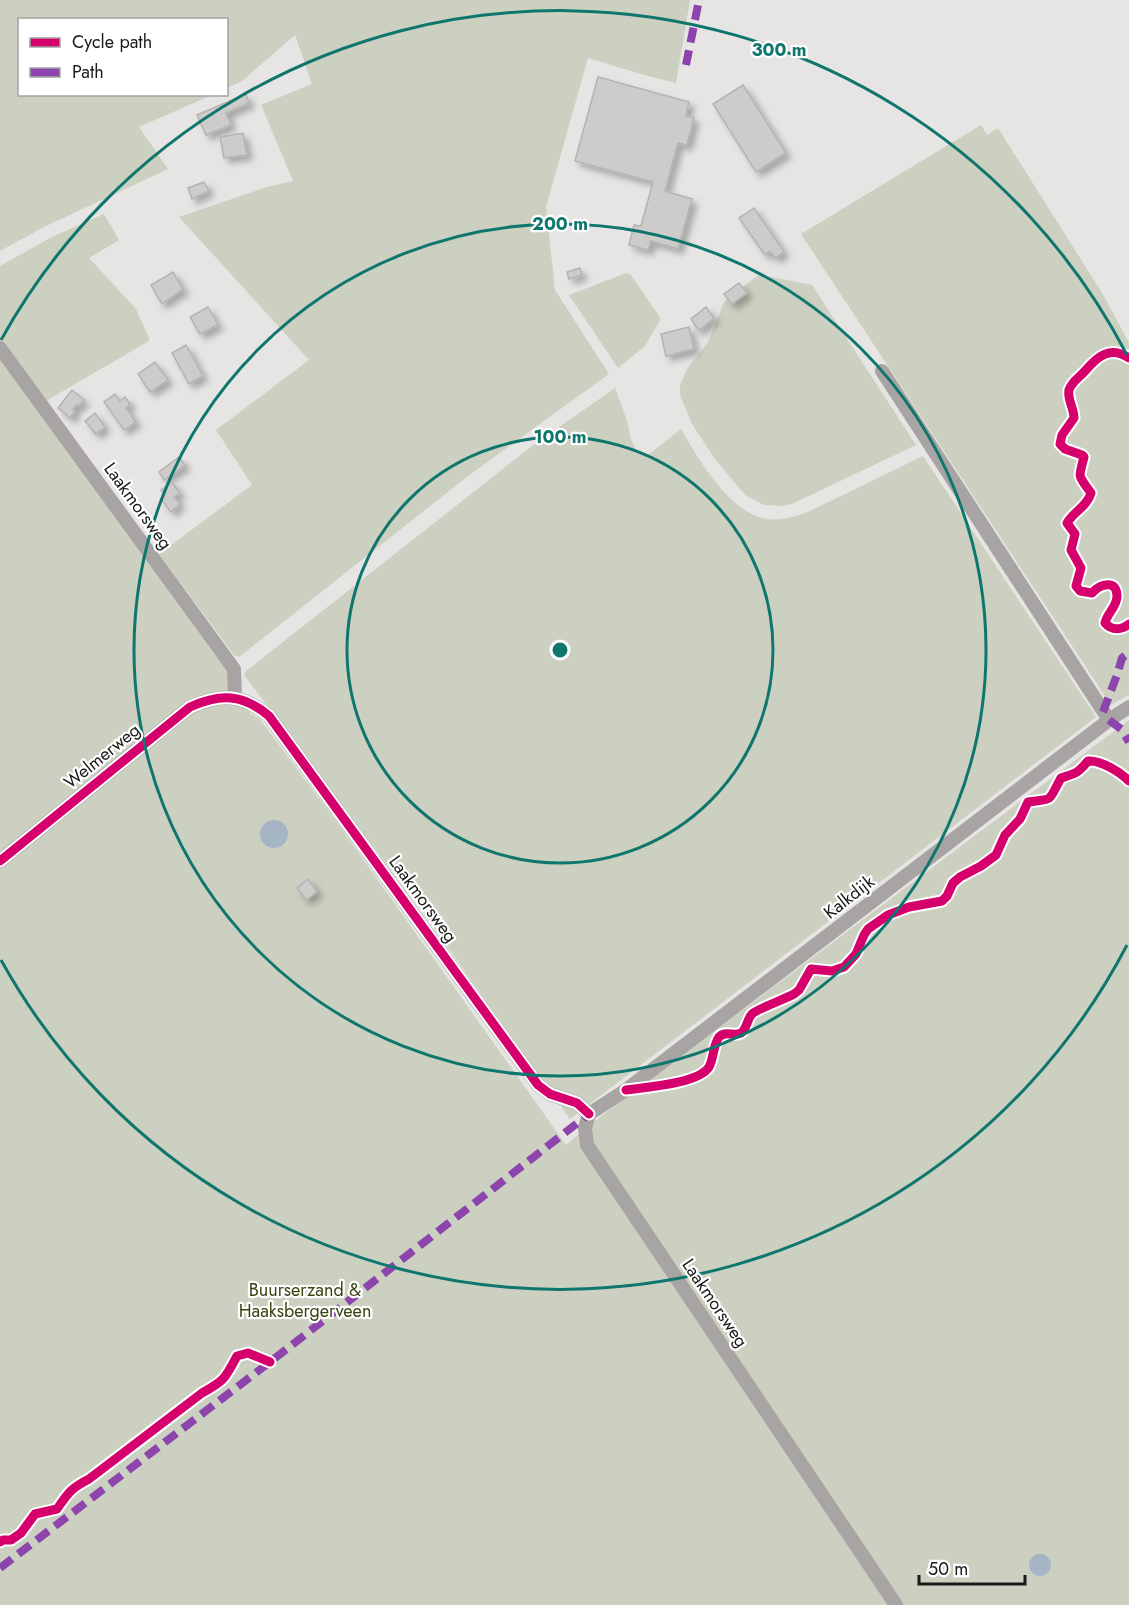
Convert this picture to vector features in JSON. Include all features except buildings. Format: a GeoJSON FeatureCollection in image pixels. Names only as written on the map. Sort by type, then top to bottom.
{"type":"FeatureCollection","features":[{"type":"Feature","properties":{"kind":"street","name":"Laakmorsweg"},"geometry":{"type":"LineString","coordinates":[[0,348],[234,669],[235,698],[253,704],[269,716],[538,1085],[550,1094],[577,1103],[589,1113],[585,1128],[587,1145],[897,1605]]}},
{"type":"Feature","properties":{"kind":"street"},"geometry":{"type":"LineString","coordinates":[[882,371],[1109,720]]}},
{"type":"Feature","properties":{"kind":"street","name":"Welmerweg"},"geometry":{"type":"LineString","coordinates":[[0,861],[190,707],[206,699],[235,698]]}},
{"type":"Feature","properties":{"kind":"street","name":"Kalkdijk"},"geometry":{"type":"LineString","coordinates":[[589,1113],[626,1090],[1129,707]]}},
{"type":"Feature","properties":{"kind":"green space"},"geometry":{"type":"Polygon","coordinates":[[[0,0],[690,0],[676,83],[588,58],[546,207],[555,290],[609,374],[468,476],[239,657],[234,655],[159,554],[252,485],[216,430],[309,360],[179,217],[267,187],[293,181],[261,105],[312,84],[295,35],[242,81],[228,88],[228,18],[18,18],[18,96],[210,96],[139,127],[168,169],[44,227],[0,251],[0,0]]]}},
{"type":"Feature","properties":{"kind":"green space"},"geometry":{"type":"Polygon","coordinates":[[[981,125],[987,135],[998,128],[1104,296],[1129,343],[1129,695],[1111,705],[801,234],[981,125]]]}},
{"type":"Feature","properties":{"kind":"green space"},"geometry":{"type":"Polygon","coordinates":[[[104,214],[119,240],[89,258],[136,309],[149,341],[46,401],[0,339],[0,266],[50,238],[104,214]]]}},
{"type":"Feature","properties":{"kind":"green space"},"geometry":{"type":"Polygon","coordinates":[[[626,273],[631,275],[660,320],[645,346],[618,368],[569,295],[626,273]]]}},
{"type":"Feature","properties":{"kind":"green space"},"geometry":{"type":"Polygon","coordinates":[[[757,276],[812,285],[916,445],[792,504],[780,506],[764,505],[747,496],[740,489],[715,459],[692,424],[680,395],[680,385],[687,369],[708,342],[724,302],[757,276]]]}},
{"type":"Feature","properties":{"kind":"green space","name":"Buurserzand & Haaksbergerveen"},"geometry":{"type":"Polygon","coordinates":[[[0,360],[227,670],[229,682],[251,714],[259,718],[336,821],[566,1145],[592,1123],[1129,720],[1129,1605],[0,1605],[0,360]]]}},
{"type":"Feature","properties":{"kind":"green space"},"geometry":{"type":"Polygon","coordinates":[[[615,388],[627,420],[631,440],[638,451],[647,456],[681,429],[705,468],[726,494],[749,513],[762,518],[780,519],[808,512],[923,456],[1096,717],[570,1119],[422,911],[244,675],[246,671],[532,446],[615,388]]]}},
{"type":"Feature","properties":{"kind":"water"},"geometry":{"type":"Polygon","coordinates":[[[274,820],[284,824],[288,834],[284,844],[274,848],[264,844],[260,834],[264,824],[274,820]]]}},
{"type":"Feature","properties":{"kind":"water"},"geometry":{"type":"Polygon","coordinates":[[[1040,1554],[1048,1557],[1051,1565],[1048,1573],[1040,1576],[1032,1573],[1029,1565],[1032,1557],[1040,1554]]]}},
{"type":"Feature","properties":{"kind":"marked path"},"geometry":{"type":"LineString","coordinates":[[686,65],[699,0]]}},
{"type":"Feature","properties":{"kind":"marked path"},"geometry":{"type":"LineString","coordinates":[[1103,712],[1122,658],[1129,653]]}},
{"type":"Feature","properties":{"kind":"marked path"},"geometry":{"type":"LineString","coordinates":[[1109,720],[1121,729],[1129,742]]}},
{"type":"Feature","properties":{"kind":"marked path"},"geometry":{"type":"LineString","coordinates":[[0,1568],[589,1114]]}},
{"type":"Feature","properties":{"kind":"cycle path"},"geometry":{"type":"LineString","coordinates":[[1129,358],[1116,353],[1104,354],[1074,382],[1069,390],[1074,418],[1062,435],[1060,444],[1065,449],[1084,457],[1080,476],[1091,493],[1087,502],[1067,523],[1075,534],[1071,550],[1081,568],[1076,586],[1080,591],[1092,593],[1099,587],[1108,585],[1114,587],[1117,600],[1105,623],[1117,629],[1129,624]]}},
{"type":"Feature","properties":{"kind":"cycle path"},"geometry":{"type":"LineString","coordinates":[[0,861],[190,707],[201,702],[222,698],[250,703],[269,716],[538,1085],[550,1094],[577,1103],[589,1114]]}},
{"type":"Feature","properties":{"kind":"cycle path"},"geometry":{"type":"LineString","coordinates":[[626,1090],[671,1084],[703,1073],[709,1067],[721,1035],[741,1033],[752,1014],[799,990],[811,969],[832,971],[844,967],[856,954],[868,929],[888,915],[909,907],[942,901],[953,883],[960,877],[996,855],[1005,835],[1020,819],[1028,802],[1052,796],[1061,778],[1076,772],[1088,761],[1099,762],[1110,767],[1129,781]]}},
{"type":"Feature","properties":{"kind":"cycle path"},"geometry":{"type":"LineString","coordinates":[[0,1542],[11,1540],[21,1533],[35,1514],[57,1509],[74,1488],[220,1382],[237,1356],[248,1353],[270,1362]]}}]}
